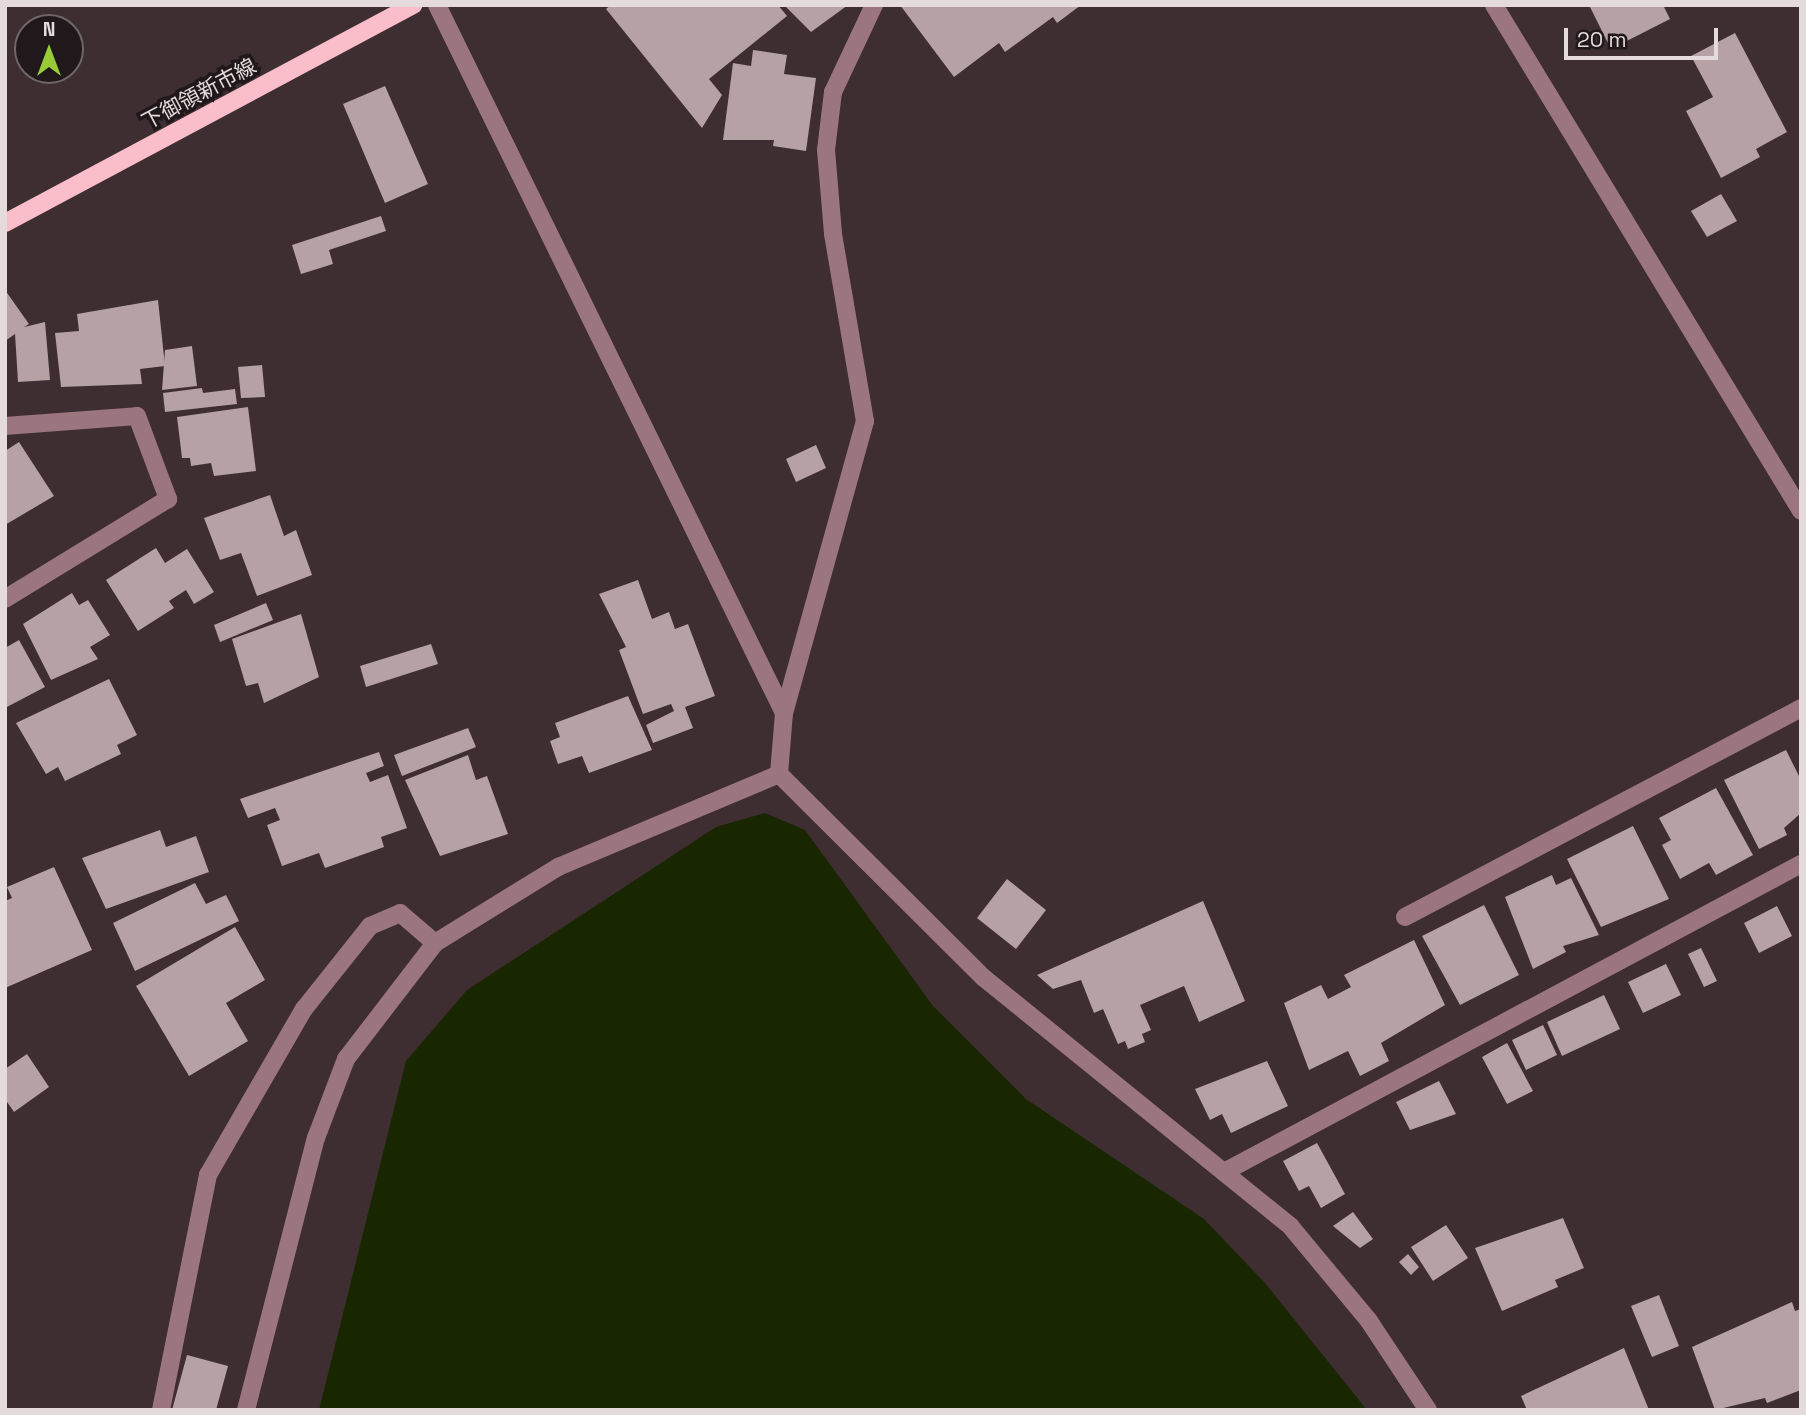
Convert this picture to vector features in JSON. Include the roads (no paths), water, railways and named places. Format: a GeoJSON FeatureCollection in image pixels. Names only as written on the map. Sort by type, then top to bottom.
{"type":"FeatureCollection","features":[{"type":"Feature","properties":{"kind":"main road","name":"下御領新市線"},"geometry":{"type":"LineString","coordinates":[[5,223],[414,5]]}},
{"type":"Feature","properties":{"kind":"street"},"geometry":{"type":"LineString","coordinates":[[437,5],[784,713]]}},
{"type":"Feature","properties":{"kind":"street"},"geometry":{"type":"LineString","coordinates":[[874,5],[833,92],[825,150],[833,234],[865,421],[784,713],[779,774],[984,978],[1291,1227],[1369,1321],[1428,1410]]}},
{"type":"Feature","properties":{"kind":"street"},"geometry":{"type":"LineString","coordinates":[[1494,5],[1801,511]]}},
{"type":"Feature","properties":{"kind":"street"},"geometry":{"type":"LineString","coordinates":[[5,426],[137,416],[168,499],[5,599]]}},
{"type":"Feature","properties":{"kind":"street"},"geometry":{"type":"LineString","coordinates":[[1405,917],[1801,708]]}},
{"type":"Feature","properties":{"kind":"street"},"geometry":{"type":"LineString","coordinates":[[246,1410],[316,1138],[346,1059],[436,943],[558,867],[779,774]]}},
{"type":"Feature","properties":{"kind":"street"},"geometry":{"type":"LineString","coordinates":[[1224,1172],[1801,864]]}},
{"type":"Feature","properties":{"kind":"street"},"geometry":{"type":"LineString","coordinates":[[161,1410],[208,1175],[297,1021],[370,926],[400,913],[436,943]]}}]}
